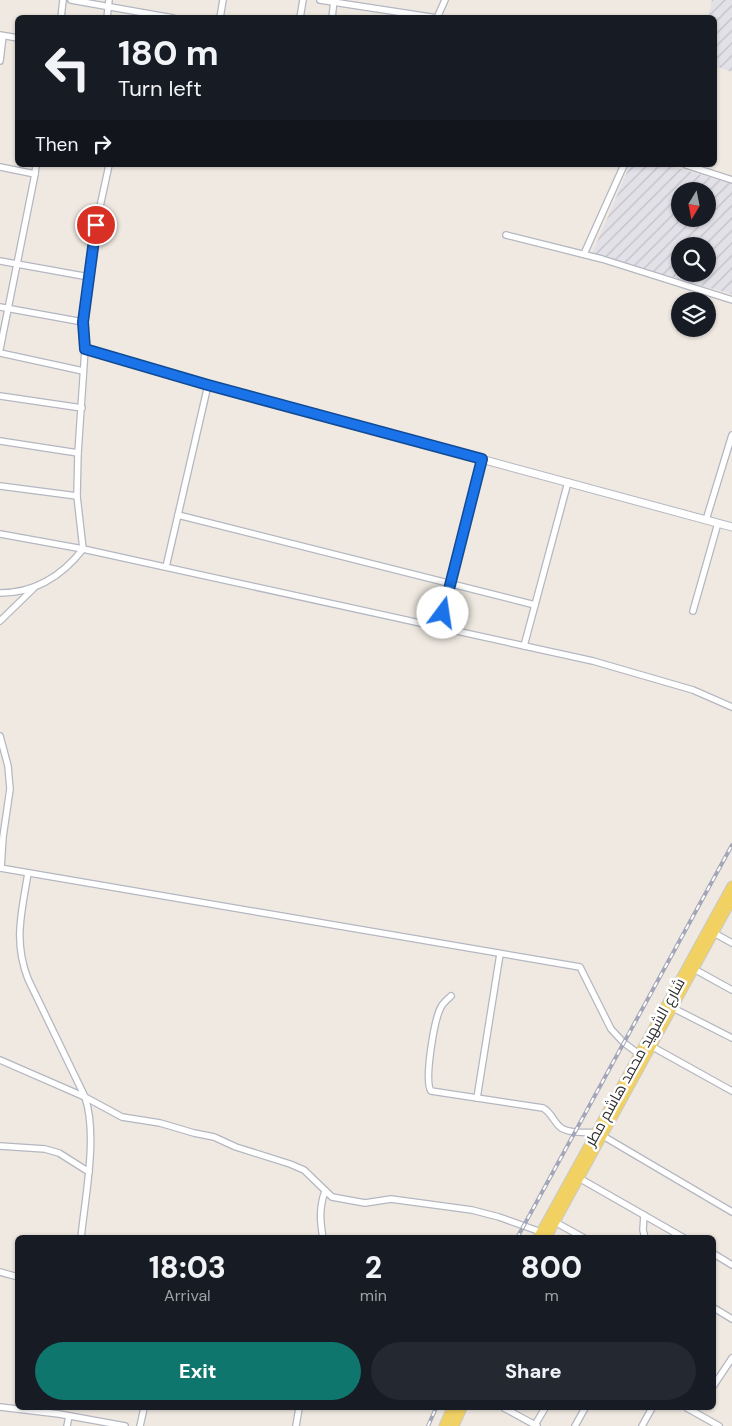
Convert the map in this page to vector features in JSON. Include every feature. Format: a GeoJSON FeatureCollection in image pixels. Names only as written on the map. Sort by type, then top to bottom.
{"type":"FeatureCollection","features":[{"type":"Feature","properties":{"kind":"main road","name":"شارع الشهيد محمد هاشم مطر"},"geometry":{"type":"LineString","coordinates":[[542,1235],[652,1046],[670,1006],[732,886]]}},
{"type":"Feature","properties":{"kind":"main road","name":"شارع الشهيد محمد هاشم مطر"},"geometry":{"type":"LineString","coordinates":[[542,1235],[555,1222],[579,1178],[639,1054],[694,969],[732,899]]}},
{"type":"Feature","properties":{"kind":"main road"},"geometry":{"type":"LineString","coordinates":[[444,1426],[448,1410]]}},
{"type":"Feature","properties":{"kind":"main road"},"geometry":{"type":"LineString","coordinates":[[454,1426],[461,1410]]}},
{"type":"Feature","properties":{"kind":"street"},"geometry":{"type":"LineString","coordinates":[[61,15],[63,0]]}},
{"type":"Feature","properties":{"kind":"street"},"geometry":{"type":"LineString","coordinates":[[71,0],[155,15]]}},
{"type":"Feature","properties":{"kind":"street"},"geometry":{"type":"LineString","coordinates":[[107,15],[109,0]]}},
{"type":"Feature","properties":{"kind":"street"},"geometry":{"type":"LineString","coordinates":[[220,15],[223,0]]}},
{"type":"Feature","properties":{"kind":"street"},"geometry":{"type":"LineString","coordinates":[[300,15],[302,0]]}},
{"type":"Feature","properties":{"kind":"street"},"geometry":{"type":"LineString","coordinates":[[320,0],[419,15]]}},
{"type":"Feature","properties":{"kind":"street"},"geometry":{"type":"LineString","coordinates":[[438,15],[445,0]]}},
{"type":"Feature","properties":{"kind":"street"},"geometry":{"type":"LineString","coordinates":[[332,15],[333,1]]}},
{"type":"Feature","properties":{"kind":"street"},"geometry":{"type":"LineString","coordinates":[[0,61],[2,36],[15,38]]}},
{"type":"Feature","properties":{"kind":"street"},"geometry":{"type":"LineString","coordinates":[[0,167],[35,174]]}},
{"type":"Feature","properties":{"kind":"street"},"geometry":{"type":"LineString","coordinates":[[36,167],[0,351],[83,371]]}},
{"type":"Feature","properties":{"kind":"street"},"geometry":{"type":"LineString","coordinates":[[0,593],[13,593],[34,588],[58,575],[71,564],[83,549],[77,496],[85,349],[83,322],[96,225],[109,167]]}},
{"type":"Feature","properties":{"kind":"street"},"geometry":{"type":"LineString","coordinates":[[584,254],[623,167]]}},
{"type":"Feature","properties":{"kind":"street"},"geometry":{"type":"LineString","coordinates":[[692,167],[732,180]]}},
{"type":"Feature","properties":{"kind":"street"},"geometry":{"type":"LineString","coordinates":[[506,235],[584,254],[732,300]]}},
{"type":"Feature","properties":{"kind":"street"},"geometry":{"type":"LineString","coordinates":[[0,261],[89,277]]}},
{"type":"Feature","properties":{"kind":"street"},"geometry":{"type":"LineString","coordinates":[[0,307],[83,322]]}},
{"type":"Feature","properties":{"kind":"street"},"geometry":{"type":"LineString","coordinates":[[85,349],[208,385],[732,527]]}},
{"type":"Feature","properties":{"kind":"street"},"geometry":{"type":"LineString","coordinates":[[166,567],[208,385]]}},
{"type":"Feature","properties":{"kind":"street"},"geometry":{"type":"LineString","coordinates":[[0,396],[82,408]]}},
{"type":"Feature","properties":{"kind":"street"},"geometry":{"type":"LineString","coordinates":[[706,520],[732,435]]}},
{"type":"Feature","properties":{"kind":"street"},"geometry":{"type":"LineString","coordinates":[[0,441],[78,453]]}},
{"type":"Feature","properties":{"kind":"street"},"geometry":{"type":"LineString","coordinates":[[440,627],[482,459]]}},
{"type":"Feature","properties":{"kind":"street"},"geometry":{"type":"LineString","coordinates":[[524,646],[568,482]]}},
{"type":"Feature","properties":{"kind":"street"},"geometry":{"type":"LineString","coordinates":[[0,486],[77,496]]}},
{"type":"Feature","properties":{"kind":"street"},"geometry":{"type":"LineString","coordinates":[[178,515],[535,605]]}},
{"type":"Feature","properties":{"kind":"street"},"geometry":{"type":"LineString","coordinates":[[693,611],[718,523]]}},
{"type":"Feature","properties":{"kind":"street"},"geometry":{"type":"LineString","coordinates":[[0,534],[83,549],[593,661],[693,690],[732,707]]}},
{"type":"Feature","properties":{"kind":"street"},"geometry":{"type":"LineString","coordinates":[[0,621],[34,588]]}},
{"type":"Feature","properties":{"kind":"street"},"geometry":{"type":"LineString","coordinates":[[0,736],[8,766],[10,789],[3,837],[1,868],[580,967],[611,1028],[624,1043],[639,1054]]}},
{"type":"Feature","properties":{"kind":"street"},"geometry":{"type":"LineString","coordinates":[[28,873],[19,931],[22,963],[89,1109],[89,1172],[81,1235]]}},
{"type":"Feature","properties":{"kind":"street"},"geometry":{"type":"LineString","coordinates":[[714,933],[732,943]]}},
{"type":"Feature","properties":{"kind":"street"},"geometry":{"type":"LineString","coordinates":[[477,1098],[500,954]]}},
{"type":"Feature","properties":{"kind":"street"},"geometry":{"type":"LineString","coordinates":[[694,969],[732,990]]}},
{"type":"Feature","properties":{"kind":"street"},"geometry":{"type":"LineString","coordinates":[[451,996],[442,1006],[436,1017],[431,1040],[432,1051],[428,1085],[431,1091],[543,1108],[549,1112],[560,1128],[567,1131],[599,1134],[732,1212]]}},
{"type":"Feature","properties":{"kind":"street"},"geometry":{"type":"LineString","coordinates":[[670,1006],[732,1038]]}},
{"type":"Feature","properties":{"kind":"street"},"geometry":{"type":"LineString","coordinates":[[652,1046],[732,1091]]}},
{"type":"Feature","properties":{"kind":"street"},"geometry":{"type":"LineString","coordinates":[[0,1060],[85,1097],[122,1117],[160,1123],[194,1134],[214,1137],[236,1147],[290,1164],[304,1170],[332,1198],[365,1203],[391,1199],[472,1210],[499,1218],[539,1235]]}},
{"type":"Feature","properties":{"kind":"street"},"geometry":{"type":"LineString","coordinates":[[0,1146],[59,1153],[89,1172]]}},
{"type":"Feature","properties":{"kind":"street"},"geometry":{"type":"LineString","coordinates":[[579,1178],[679,1235]]}},
{"type":"Feature","properties":{"kind":"street"},"geometry":{"type":"LineString","coordinates":[[322,1235],[320,1204],[325,1192]]}},
{"type":"Feature","properties":{"kind":"street"},"geometry":{"type":"LineString","coordinates":[[644,1215],[644,1235]]}},
{"type":"Feature","properties":{"kind":"street"},"geometry":{"type":"LineString","coordinates":[[555,1222],[579,1235]]}},
{"type":"Feature","properties":{"kind":"street"},"geometry":{"type":"LineString","coordinates":[[716,1255],[732,1265]]}},
{"type":"Feature","properties":{"kind":"street"},"geometry":{"type":"LineString","coordinates":[[0,1272],[15,1276]]}},
{"type":"Feature","properties":{"kind":"street"},"geometry":{"type":"LineString","coordinates":[[716,1309],[732,1318]]}},
{"type":"Feature","properties":{"kind":"street"},"geometry":{"type":"LineString","coordinates":[[716,1382],[732,1358]]}},
{"type":"Feature","properties":{"kind":"street"},"geometry":{"type":"LineString","coordinates":[[0,1407],[15,1408]]}},
{"type":"Feature","properties":{"kind":"street"},"geometry":{"type":"LineString","coordinates":[[44,1410],[59,1411],[69,1416],[125,1426]]}},
{"type":"Feature","properties":{"kind":"street"},"geometry":{"type":"LineString","coordinates":[[140,1426],[144,1410]]}},
{"type":"Feature","properties":{"kind":"street"},"geometry":{"type":"LineString","coordinates":[[296,1426],[298,1410]]}},
{"type":"Feature","properties":{"kind":"street"},"geometry":{"type":"LineString","coordinates":[[508,1410],[536,1425],[544,1410]]}},
{"type":"Feature","properties":{"kind":"street"},"geometry":{"type":"LineString","coordinates":[[575,1426],[584,1410]]}},
{"type":"Feature","properties":{"kind":"street"},"geometry":{"type":"LineString","coordinates":[[642,1426],[651,1410]]}},
{"type":"Feature","properties":{"kind":"street"},"geometry":{"type":"LineString","coordinates":[[698,1410],[719,1426]]}},
{"type":"Feature","properties":{"kind":"street"},"geometry":{"type":"LineString","coordinates":[[67,1426],[69,1416]]}},
{"type":"Feature","properties":{"kind":"shaded area"},"geometry":{"type":"Polygon","coordinates":[[[712,0],[732,0],[732,72],[717,67],[717,15],[708,15],[712,0]]]}},
{"type":"Feature","properties":{"kind":"shaded area"},"geometry":{"type":"Polygon","coordinates":[[[629,167],[675,167],[732,184],[732,294],[687,282],[716,282],[716,237],[671,237],[671,278],[591,256],[629,167]]]}},
{"type":"Feature","properties":{"kind":"railway"},"geometry":{"type":"LineString","coordinates":[[519,1235],[732,845]]}},
{"type":"Feature","properties":{"kind":"railway"},"geometry":{"type":"LineString","coordinates":[[428,1426],[435,1410]]}},
{"type":"Feature","properties":{"kind":"route"},"geometry":{"type":"LineString","coordinates":[[96,225],[95,244],[83,322],[85,349],[208,385],[482,459],[443,613]]}}]}
